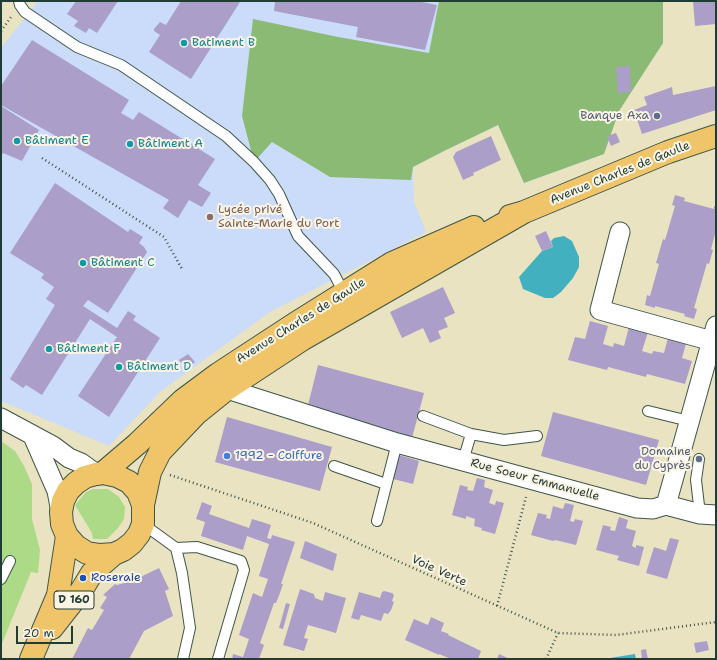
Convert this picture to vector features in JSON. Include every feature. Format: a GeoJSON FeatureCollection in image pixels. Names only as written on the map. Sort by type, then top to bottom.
{"type":"FeatureCollection","features":[{"type":"Feature","properties":{"kind":"main road","name":"Avenue Charles de Gaulle"},"geometry":{"type":"LineString","coordinates":[[100,473],[137,444],[183,400],[218,374],[392,263],[474,227],[524,212],[668,152],[716,136]]}},
{"type":"Feature","properties":{"kind":"main road","name":"Avenue Charles de Gaulle"},"geometry":{"type":"LineString","coordinates":[[143,515],[150,472],[160,452],[196,414],[227,390],[304,339],[524,212]]}},
{"type":"Feature","properties":{"kind":"main road"},"geometry":{"type":"LineString","coordinates":[[100,473],[117,476],[129,482],[138,492],[143,515],[139,534],[132,543],[123,550],[114,554],[100,556],[87,553],[76,546],[68,536],[62,524],[61,512],[63,501],[68,491],[76,483],[85,477],[100,473]]}},
{"type":"Feature","properties":{"kind":"main road","name":"D 160"},"geometry":{"type":"LineString","coordinates":[[34,653],[58,595],[68,536]]}},
{"type":"Feature","properties":{"kind":"main road","name":"D 160"},"geometry":{"type":"LineString","coordinates":[[34,653],[81,591],[92,573],[114,554]]}},
{"type":"Feature","properties":{"kind":"street"},"geometry":{"type":"LineString","coordinates":[[620,232],[600,310],[714,334],[666,505],[708,515]]}},
{"type":"Feature","properties":{"kind":"street","name":"Rue Soeur Emmanuelle"},"geometry":{"type":"LineString","coordinates":[[227,390],[397,444],[637,508],[653,509],[666,505]]}},
{"type":"Feature","properties":{"kind":"street"},"geometry":{"type":"LineString","coordinates":[[1,418],[53,446],[69,458],[100,473]]}},
{"type":"Feature","properties":{"kind":"street"},"geometry":{"type":"LineString","coordinates":[[33,436],[57,491],[61,512]]}},
{"type":"Feature","properties":{"kind":"lane"},"geometry":{"type":"LineString","coordinates":[[19,1],[25,12],[77,47],[121,64],[226,136],[254,162],[270,180],[279,194],[298,236],[334,274],[344,293]]}},
{"type":"Feature","properties":{"kind":"lane"},"geometry":{"type":"LineString","coordinates":[[648,412],[689,421]]}},
{"type":"Feature","properties":{"kind":"lane"},"geometry":{"type":"LineString","coordinates":[[423,416],[471,434],[504,440],[537,436]]}},
{"type":"Feature","properties":{"kind":"lane"},"geometry":{"type":"LineString","coordinates":[[463,461],[471,434]]}},
{"type":"Feature","properties":{"kind":"lane"},"geometry":{"type":"LineString","coordinates":[[377,521],[397,444]]}},
{"type":"Feature","properties":{"kind":"lane"},"geometry":{"type":"LineString","coordinates":[[699,460],[696,480],[708,515]]}},
{"type":"Feature","properties":{"kind":"lane"},"geometry":{"type":"LineString","coordinates":[[334,466],[386,484]]}},
{"type":"Feature","properties":{"kind":"lane"},"geometry":{"type":"LineString","coordinates":[[143,515],[176,548],[182,573],[190,628],[183,659]]}},
{"type":"Feature","properties":{"kind":"lane"},"geometry":{"type":"LineString","coordinates":[[176,548],[197,547],[241,561],[244,570],[218,659]]}},
{"type":"Feature","properties":{"kind":"lane"},"geometry":{"type":"LineString","coordinates":[[1,579],[10,561]]}},
{"type":"Feature","properties":{"kind":"path"},"geometry":{"type":"LineString","coordinates":[[42,158],[164,237],[182,269]]}},
{"type":"Feature","properties":{"kind":"path","name":"Voie Verte"},"geometry":{"type":"LineString","coordinates":[[168,475],[313,523],[558,633],[616,635],[716,622]]}},
{"type":"Feature","properties":{"kind":"path"},"geometry":{"type":"LineString","coordinates":[[497,606],[531,479]]}},
{"type":"Feature","properties":{"kind":"path"},"geometry":{"type":"LineString","coordinates":[[546,659],[558,633]]}},
{"type":"Feature","properties":{"kind":"shaded area","name":"Lycée privé Sainte-Marie du Port"},"geometry":{"type":"Polygon","coordinates":[[[38,1],[663,1],[663,43],[619,111],[604,154],[524,183],[498,125],[413,167],[414,201],[426,232],[270,312],[160,392],[109,446],[1,401],[1,48],[38,1]]]}},
{"type":"Feature","properties":{"kind":"green space"},"geometry":{"type":"Polygon","coordinates":[[[439,1],[663,1],[663,43],[619,111],[604,154],[524,183],[498,125],[413,167],[411,180],[330,177],[272,142],[254,162],[242,116],[253,19],[338,37],[429,53],[439,1]]]}},
{"type":"Feature","properties":{"kind":"green space"},"geometry":{"type":"Polygon","coordinates":[[[1,441],[15,451],[32,484],[32,519],[40,550],[38,573],[31,572],[1,646],[1,441]]]}},
{"type":"Feature","properties":{"kind":"green space"},"geometry":{"type":"Polygon","coordinates":[[[93,489],[108,489],[119,497],[125,507],[124,519],[118,528],[107,539],[93,539],[92,533],[75,505],[86,492],[93,489]]]}},
{"type":"Feature","properties":{"kind":"water"},"geometry":{"type":"Polygon","coordinates":[[[564,236],[572,241],[579,257],[579,267],[573,278],[561,292],[553,298],[545,298],[523,289],[519,277],[542,251],[553,247],[551,241],[554,238],[564,236]]]}},
{"type":"Feature","properties":{"kind":"water"},"geometry":{"type":"Polygon","coordinates":[[[635,654],[636,659],[610,659],[610,658],[635,654]]]}},
{"type":"Feature","properties":{"kind":"building"},"geometry":{"type":"Polygon","coordinates":[[[76,1],[118,1],[97,33],[89,28],[86,33],[74,26],[78,21],[67,14],[76,1]]]}},
{"type":"Feature","properties":{"kind":"building","name":"Batiment B"},"geometry":{"type":"Polygon","coordinates":[[[181,1],[240,2],[191,79],[149,52],[160,35],[154,31],[154,29],[160,22],[166,25],[181,1]]]}},
{"type":"Feature","properties":{"kind":"building"},"geometry":{"type":"Polygon","coordinates":[[[275,1],[417,1],[437,5],[425,50],[356,37],[358,27],[274,11],[275,1]]]}},
{"type":"Feature","properties":{"kind":"building"},"geometry":{"type":"Polygon","coordinates":[[[693,1],[716,1],[716,24],[695,26],[693,1]]]}},
{"type":"Feature","properties":{"kind":"building","name":"Bâtiment A"},"geometry":{"type":"Polygon","coordinates":[[[32,40],[129,100],[121,113],[133,120],[139,112],[215,159],[198,185],[211,193],[202,207],[189,200],[178,218],[163,208],[169,200],[1,105],[1,86],[32,40]]]}},
{"type":"Feature","properties":{"kind":"building"},"geometry":{"type":"Polygon","coordinates":[[[630,66],[631,92],[618,93],[616,67],[630,66]]]}},
{"type":"Feature","properties":{"kind":"building"},"geometry":{"type":"Polygon","coordinates":[[[716,86],[716,110],[642,134],[634,110],[647,105],[644,97],[672,87],[673,95],[716,86]]]}},
{"type":"Feature","properties":{"kind":"building","name":"Bâtiment E"},"geometry":{"type":"Polygon","coordinates":[[[1,106],[39,130],[22,161],[3,153],[1,156],[1,106]]]}},
{"type":"Feature","properties":{"kind":"building"},"geometry":{"type":"Polygon","coordinates":[[[616,133],[620,142],[611,146],[607,136],[616,133]]]}},
{"type":"Feature","properties":{"kind":"building"},"geometry":{"type":"Polygon","coordinates":[[[491,136],[501,160],[473,173],[474,175],[463,180],[453,157],[456,152],[491,136]]]}},
{"type":"Feature","properties":{"kind":"building"},"geometry":{"type":"Polygon","coordinates":[[[55,183],[128,232],[130,229],[143,237],[139,243],[147,252],[108,313],[88,300],[83,306],[117,328],[128,311],[136,316],[133,320],[160,338],[109,417],[78,396],[117,337],[90,319],[42,395],[26,385],[23,388],[10,379],[55,305],[46,299],[54,287],[41,278],[44,274],[10,253],[55,183]]]}},
{"type":"Feature","properties":{"kind":"building"},"geometry":{"type":"Polygon","coordinates":[[[675,195],[685,198],[684,201],[714,209],[714,206],[716,206],[716,230],[711,249],[713,250],[709,264],[707,263],[694,308],[697,309],[694,319],[684,316],[685,314],[655,306],[655,308],[645,305],[647,295],[650,296],[659,264],[656,263],[663,239],[665,240],[675,206],[672,205],[675,195]]]}},
{"type":"Feature","properties":{"kind":"building"},"geometry":{"type":"Polygon","coordinates":[[[546,231],[553,247],[542,251],[535,236],[546,231]]]}},
{"type":"Feature","properties":{"kind":"building"},"geometry":{"type":"Polygon","coordinates":[[[443,287],[455,313],[444,318],[448,327],[438,331],[441,338],[430,343],[423,328],[402,338],[390,312],[443,287]]]}},
{"type":"Feature","properties":{"kind":"building"},"geometry":{"type":"Polygon","coordinates":[[[590,321],[608,326],[603,344],[613,347],[614,343],[624,346],[629,327],[648,332],[642,351],[652,354],[653,351],[664,353],[669,334],[687,340],[682,358],[692,361],[685,384],[647,374],[646,377],[608,367],[607,370],[568,360],[575,337],[585,339],[590,321]]]}},
{"type":"Feature","properties":{"kind":"building"},"geometry":{"type":"Polygon","coordinates":[[[188,354],[195,362],[186,369],[179,360],[188,354]]]}},
{"type":"Feature","properties":{"kind":"building"},"geometry":{"type":"Polygon","coordinates":[[[318,365],[424,393],[412,438],[307,409],[318,365]]]}},
{"type":"Feature","properties":{"kind":"building"},"geometry":{"type":"Polygon","coordinates":[[[553,412],[659,440],[646,485],[541,456],[553,412]]]}},
{"type":"Feature","properties":{"kind":"building"},"geometry":{"type":"Polygon","coordinates":[[[227,417],[332,447],[320,491],[215,462],[227,417]]]}},
{"type":"Feature","properties":{"kind":"building"},"geometry":{"type":"Polygon","coordinates":[[[399,455],[419,461],[413,484],[393,479],[399,455]]]}},
{"type":"Feature","properties":{"kind":"building"},"geometry":{"type":"Polygon","coordinates":[[[477,478],[485,480],[484,487],[493,490],[489,503],[495,505],[496,501],[504,503],[495,534],[481,530],[482,528],[474,526],[475,519],[466,516],[466,519],[452,515],[460,485],[468,487],[467,490],[473,491],[477,478]]]}},
{"type":"Feature","properties":{"kind":"building"},"geometry":{"type":"Polygon","coordinates":[[[202,502],[212,506],[209,514],[249,528],[252,519],[262,522],[271,525],[267,538],[271,539],[272,535],[295,542],[281,584],[283,584],[280,593],[276,603],[274,603],[260,643],[264,645],[259,659],[232,659],[233,654],[243,657],[249,639],[239,635],[253,593],[262,597],[268,579],[259,576],[269,544],[247,536],[243,550],[201,536],[205,522],[196,519],[202,502]]]}},
{"type":"Feature","properties":{"kind":"building"},"geometry":{"type":"Polygon","coordinates":[[[565,503],[574,505],[570,521],[574,522],[575,519],[583,521],[576,545],[531,535],[538,513],[547,515],[546,518],[550,519],[553,506],[563,509],[565,503]]]}},
{"type":"Feature","properties":{"kind":"building"},"geometry":{"type":"Polygon","coordinates":[[[619,517],[628,520],[626,528],[636,531],[632,546],[636,548],[636,545],[644,547],[639,566],[617,560],[619,556],[596,550],[603,525],[611,527],[610,530],[615,531],[619,517]]]}},
{"type":"Feature","properties":{"kind":"building"},"geometry":{"type":"Polygon","coordinates":[[[670,538],[679,540],[667,579],[646,573],[654,547],[666,551],[670,538]]]}},
{"type":"Feature","properties":{"kind":"building"},"geometry":{"type":"Polygon","coordinates":[[[305,541],[337,554],[333,571],[300,558],[305,541]]]}},
{"type":"Feature","properties":{"kind":"building"},"geometry":{"type":"Polygon","coordinates":[[[159,568],[169,589],[165,591],[173,616],[144,631],[129,659],[72,659],[88,628],[92,630],[104,610],[100,608],[107,597],[103,595],[115,584],[117,585],[132,581],[159,568]]]}},
{"type":"Feature","properties":{"kind":"building"},"geometry":{"type":"Polygon","coordinates":[[[300,589],[314,594],[315,598],[323,601],[325,592],[346,598],[336,633],[308,625],[304,638],[308,639],[304,651],[283,645],[300,589]]]}},
{"type":"Feature","properties":{"kind":"building"},"geometry":{"type":"Polygon","coordinates":[[[384,591],[394,595],[392,601],[394,602],[388,614],[384,613],[381,621],[361,615],[359,620],[351,618],[359,592],[380,598],[382,592],[384,591]]]}},
{"type":"Feature","properties":{"kind":"building"},"geometry":{"type":"Polygon","coordinates":[[[286,603],[290,604],[283,629],[279,628],[286,603]]]}},
{"type":"Feature","properties":{"kind":"building"},"geometry":{"type":"Polygon","coordinates":[[[431,617],[444,623],[441,631],[481,651],[478,659],[451,659],[405,640],[414,619],[428,625],[431,617]]]}},
{"type":"Feature","properties":{"kind":"building"},"geometry":{"type":"Polygon","coordinates":[[[707,641],[709,650],[696,653],[694,643],[707,641]]]}},
{"type":"Feature","properties":{"kind":"building"},"geometry":{"type":"Polygon","coordinates":[[[646,649],[648,659],[642,659],[641,650],[646,649]]]}},
{"type":"Feature","properties":{"kind":"building"},"geometry":{"type":"Polygon","coordinates":[[[499,654],[510,659],[497,659],[499,654]]]}},
{"type":"Feature","properties":{"kind":"place","name":"Batiment B"},"geometry":{"type":"Point","coordinates":[184,43]}},
{"type":"Feature","properties":{"kind":"place","name":"Banque Axa"},"geometry":{"type":"Point","coordinates":[657,116]}},
{"type":"Feature","properties":{"kind":"place","name":"Bâtiment E"},"geometry":{"type":"Point","coordinates":[17,141]}},
{"type":"Feature","properties":{"kind":"place","name":"Bâtiment A"},"geometry":{"type":"Point","coordinates":[130,144]}},
{"type":"Feature","properties":{"kind":"place","name":"Lycée privé Sainte-Marie du Port"},"geometry":{"type":"Point","coordinates":[210,217]}},
{"type":"Feature","properties":{"kind":"place","name":"Bâtiment C"},"geometry":{"type":"Point","coordinates":[83,263]}},
{"type":"Feature","properties":{"kind":"place","name":"Bâtiment F"},"geometry":{"type":"Point","coordinates":[49,349]}},
{"type":"Feature","properties":{"kind":"place","name":"Bâtiment D"},"geometry":{"type":"Point","coordinates":[119,367]}},
{"type":"Feature","properties":{"kind":"place","name":"1992 - Coiffure"},"geometry":{"type":"Point","coordinates":[227,456]}},
{"type":"Feature","properties":{"kind":"place","name":"Domaine du Cyprès"},"geometry":{"type":"Point","coordinates":[699,459]}},
{"type":"Feature","properties":{"kind":"place","name":"Roseraie"},"geometry":{"type":"Point","coordinates":[83,578]}}]}
